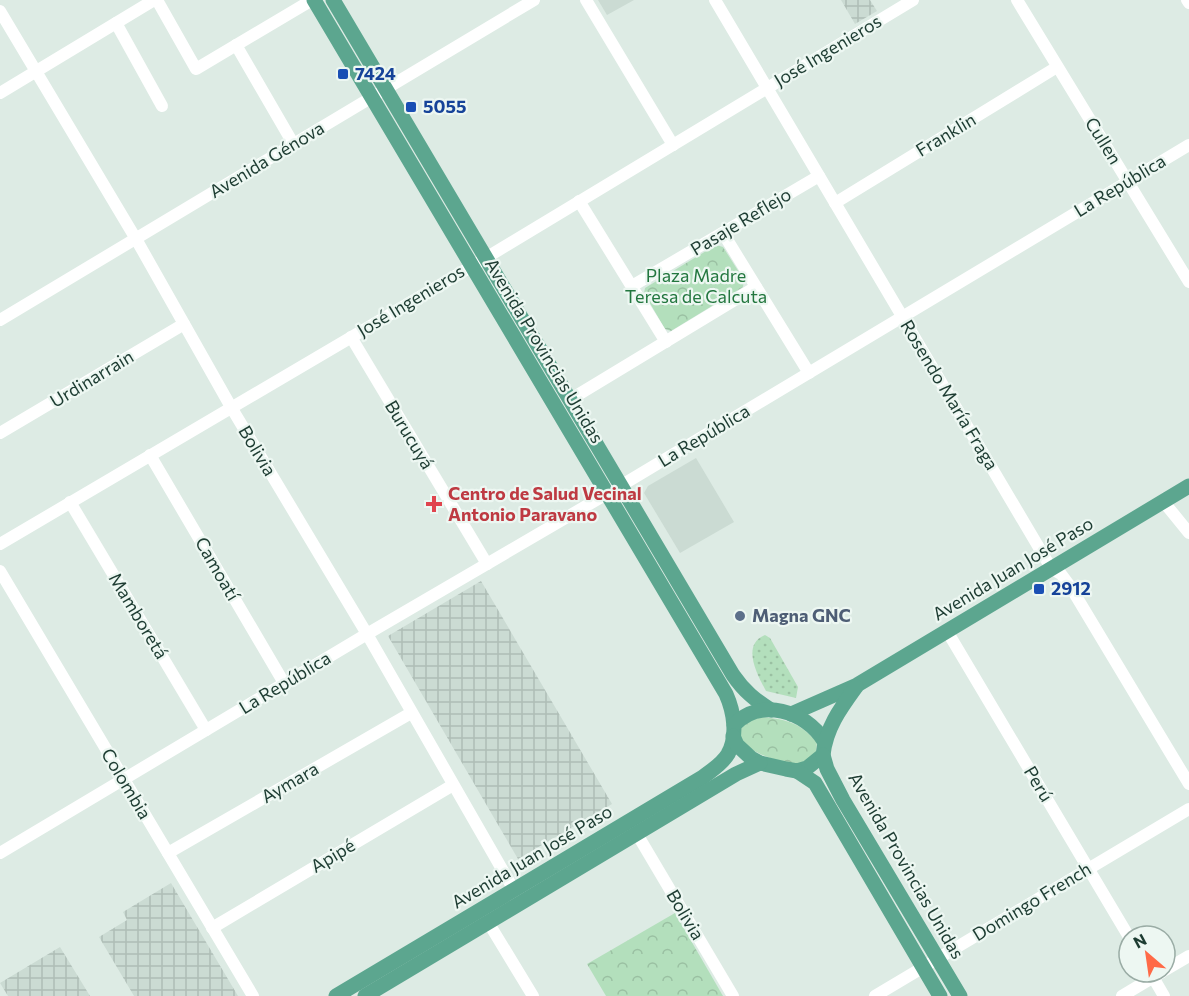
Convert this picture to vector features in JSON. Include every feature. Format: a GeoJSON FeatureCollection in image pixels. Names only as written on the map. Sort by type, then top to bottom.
{"type":"FeatureCollection","features":[{"type":"Feature","properties":{"kind":"main road","name":"Avenida Provincias Unidas"},"geometry":{"type":"LineString","coordinates":[[313,0],[726,694],[733,710],[733,731]]}},
{"type":"Feature","properties":{"kind":"main road","name":"Avenida Provincias Unidas"},"geometry":{"type":"LineString","coordinates":[[333,0],[741,687],[771,710]]}},
{"type":"Feature","properties":{"kind":"main road","name":"Avenida Juan José Paso"},"geometry":{"type":"LineString","coordinates":[[791,714],[857,685],[1189,486]]}},
{"type":"Feature","properties":{"kind":"main road","name":"Avenida Juan José Paso"},"geometry":{"type":"LineString","coordinates":[[824,748],[833,719],[857,685]]}},
{"type":"Feature","properties":{"kind":"main road"},"geometry":{"type":"LineString","coordinates":[[771,710],[791,714],[807,720],[817,729],[824,748],[816,762],[797,771],[760,763],[744,752],[733,731],[751,712],[771,710]]}},
{"type":"Feature","properties":{"kind":"main road","name":"Avenida Juan José Paso"},"geometry":{"type":"LineString","coordinates":[[336,996],[704,777],[729,753],[733,731]]}},
{"type":"Feature","properties":{"kind":"main road","name":"Avenida Provincias Unidas"},"geometry":{"type":"LineString","coordinates":[[824,748],[827,769],[843,800],[960,996]]}},
{"type":"Feature","properties":{"kind":"main road","name":"Avenida Juan José Paso"},"geometry":{"type":"LineString","coordinates":[[365,996],[736,774],[760,763]]}},
{"type":"Feature","properties":{"kind":"main road","name":"Avenida Provincias Unidas"},"geometry":{"type":"LineString","coordinates":[[797,771],[815,783],[940,996]]}},
{"type":"Feature","properties":{"kind":"street"},"geometry":{"type":"LineString","coordinates":[[0,93],[156,0],[196,69],[313,0]]}},
{"type":"Feature","properties":{"kind":"street","name":"Avenida Génova"},"geometry":{"type":"LineString","coordinates":[[0,320],[534,0]]}},
{"type":"Feature","properties":{"kind":"street"},"geometry":{"type":"LineString","coordinates":[[586,0],[673,145]]}},
{"type":"Feature","properties":{"kind":"street","name":"Rosendo María Fraga"},"geometry":{"type":"LineString","coordinates":[[715,0],[1052,568],[1061,574],[1070,586],[1189,784]]}},
{"type":"Feature","properties":{"kind":"street","name":"José Ingenieros"},"geometry":{"type":"LineString","coordinates":[[0,544],[471,266],[913,0]]}},
{"type":"Feature","properties":{"kind":"street","name":"Cullen"},"geometry":{"type":"LineString","coordinates":[[1017,0],[1189,282]]}},
{"type":"Feature","properties":{"kind":"street","name":"Bolivia"},"geometry":{"type":"LineString","coordinates":[[0,11],[136,239],[231,407],[367,634],[514,890]]}},
{"type":"Feature","properties":{"kind":"street"},"geometry":{"type":"LineString","coordinates":[[116,23],[162,106]]}},
{"type":"Feature","properties":{"kind":"street"},"geometry":{"type":"LineString","coordinates":[[236,45],[294,145]]}},
{"type":"Feature","properties":{"kind":"street","name":"Franklin"},"geometry":{"type":"LineString","coordinates":[[835,203],[1057,68]]}},
{"type":"Feature","properties":{"kind":"street","name":"La República"},"geometry":{"type":"LineString","coordinates":[[0,853],[367,634],[622,486],[1189,145]]}},
{"type":"Feature","properties":{"kind":"street","name":"Pasaje Reflejo"},"geometry":{"type":"LineString","coordinates":[[632,286],[819,176]]}},
{"type":"Feature","properties":{"kind":"street"},"geometry":{"type":"LineString","coordinates":[[579,201],[666,342]]}},
{"type":"Feature","properties":{"kind":"street"},"geometry":{"type":"LineString","coordinates":[[723,233],[809,373]]}},
{"type":"Feature","properties":{"kind":"street"},"geometry":{"type":"LineString","coordinates":[[571,399],[756,287]]}},
{"type":"Feature","properties":{"kind":"street","name":"Urdinarrain"},"geometry":{"type":"LineString","coordinates":[[0,434],[184,324]]}},
{"type":"Feature","properties":{"kind":"street","name":"Burucuyá"},"geometry":{"type":"LineString","coordinates":[[351,337],[487,564]]}},
{"type":"Feature","properties":{"kind":"street","name":"Camoatí"},"geometry":{"type":"LineString","coordinates":[[150,454],[284,683]]}},
{"type":"Feature","properties":{"kind":"street"},"geometry":{"type":"LineString","coordinates":[[1163,501],[1189,533]]}},
{"type":"Feature","properties":{"kind":"street","name":"Mamboretá"},"geometry":{"type":"LineString","coordinates":[[70,502],[206,730]]}},
{"type":"Feature","properties":{"kind":"street","name":"Colombia"},"geometry":{"type":"LineString","coordinates":[[0,571],[253,996]]}},
{"type":"Feature","properties":{"kind":"street","name":"Perú"},"geometry":{"type":"LineString","coordinates":[[947,631],[1121,924]]}},
{"type":"Feature","properties":{"kind":"street","name":"Aymara"},"geometry":{"type":"LineString","coordinates":[[168,853],[411,712]]}},
{"type":"Feature","properties":{"kind":"street","name":"Apipé"},"geometry":{"type":"LineString","coordinates":[[212,928],[453,785]]}},
{"type":"Feature","properties":{"kind":"street","name":"Domingo French"},"geometry":{"type":"LineString","coordinates":[[875,996],[1189,809]]}},
{"type":"Feature","properties":{"kind":"street","name":"Bolivia"},"geometry":{"type":"LineString","coordinates":[[637,834],[733,996]]}},
{"type":"Feature","properties":{"kind":"street"},"geometry":{"type":"LineString","coordinates":[[487,906],[491,913],[488,922],[533,996]]}},
{"type":"Feature","properties":{"kind":"street"},"geometry":{"type":"LineString","coordinates":[[1122,996],[1141,984]]}},
{"type":"Feature","properties":{"kind":"shaded area"},"geometry":{"type":"Polygon","coordinates":[[[598,0],[634,0],[607,15],[598,0]]]}},
{"type":"Feature","properties":{"kind":"shaded area"},"geometry":{"type":"Polygon","coordinates":[[[841,0],[870,0],[877,11],[855,24],[841,0]]]}},
{"type":"Feature","properties":{"kind":"shaded area"},"geometry":{"type":"Polygon","coordinates":[[[696,458],[734,522],[680,553],[644,493],[648,486],[696,458]]]}},
{"type":"Feature","properties":{"kind":"shaded area"},"geometry":{"type":"Polygon","coordinates":[[[481,581],[612,804],[518,859],[388,636],[481,581]]]}},
{"type":"Feature","properties":{"kind":"shaded area"},"geometry":{"type":"Polygon","coordinates":[[[171,883],[238,996],[134,996],[99,937],[127,920],[123,912],[171,883]]]}},
{"type":"Feature","properties":{"kind":"shaded area"},"geometry":{"type":"Polygon","coordinates":[[[60,947],[90,996],[8,996],[0,983],[60,947]]]}},
{"type":"Feature","properties":{"kind":"green space","name":"Plaza Madre Teresa de Calcuta"},"geometry":{"type":"Polygon","coordinates":[[[716,245],[723,247],[744,280],[743,287],[671,331],[665,329],[644,293],[645,288],[716,245]]]}},
{"type":"Feature","properties":{"kind":"green space"},"geometry":{"type":"Polygon","coordinates":[[[765,635],[770,638],[798,687],[796,698],[766,691],[762,684],[755,669],[752,652],[758,639],[765,635]]]}},
{"type":"Feature","properties":{"kind":"green space"},"geometry":{"type":"Polygon","coordinates":[[[761,717],[786,721],[798,726],[817,742],[816,752],[805,762],[796,764],[771,758],[751,749],[740,736],[741,729],[747,723],[761,717]]]}},
{"type":"Feature","properties":{"kind":"green space"},"geometry":{"type":"Polygon","coordinates":[[[675,913],[723,996],[606,996],[587,964],[675,913]]]}},
{"type":"Feature","properties":{"kind":"place","name":"7424"},"geometry":{"type":"Point","coordinates":[343,74]}},
{"type":"Feature","properties":{"kind":"place","name":"5055"},"geometry":{"type":"Point","coordinates":[411,107]}},
{"type":"Feature","properties":{"kind":"place","name":"Centro de Salud Vecinal Antonio Paravano"},"geometry":{"type":"Point","coordinates":[434,504]}},
{"type":"Feature","properties":{"kind":"place","name":"2912"},"geometry":{"type":"Point","coordinates":[1039,589]}},
{"type":"Feature","properties":{"kind":"place","name":"Magna GNC"},"geometry":{"type":"Point","coordinates":[740,616]}}]}
